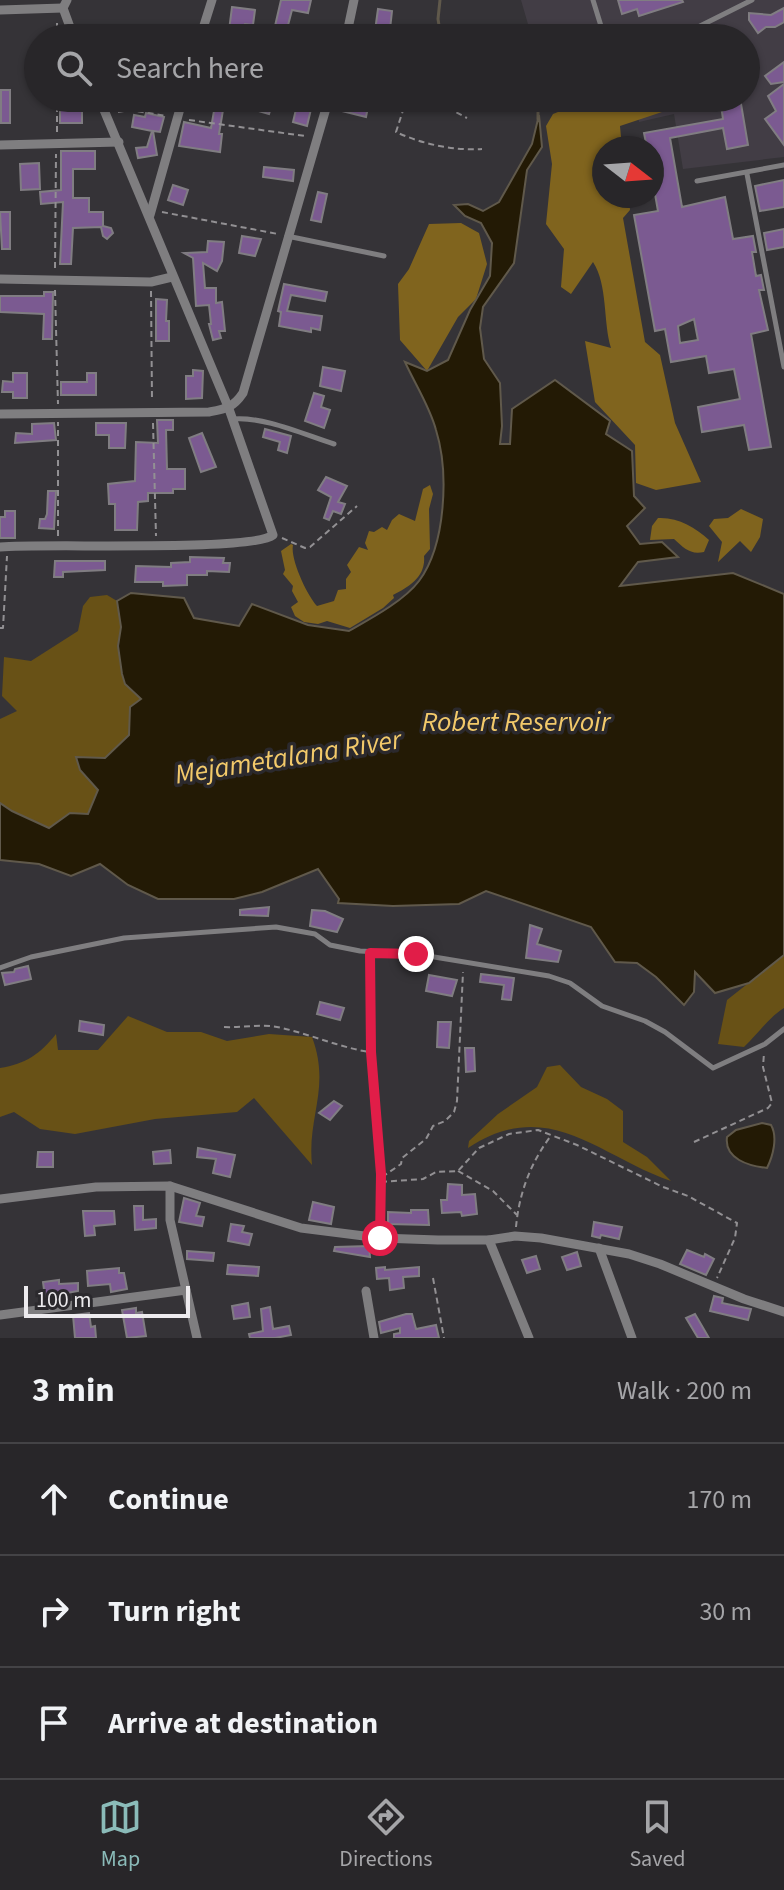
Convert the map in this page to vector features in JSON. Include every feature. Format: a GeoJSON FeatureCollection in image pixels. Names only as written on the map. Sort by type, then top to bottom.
{"type":"FeatureCollection","features":[{"type":"Feature","properties":{"kind":"street"},"geometry":{"type":"LineString","coordinates":[[205,24],[212,0]]}},
{"type":"Feature","properties":{"kind":"street"},"geometry":{"type":"LineString","coordinates":[[349,24],[354,0]]}},
{"type":"Feature","properties":{"kind":"street"},"geometry":{"type":"LineString","coordinates":[[0,10],[65,4],[70,24]]}},
{"type":"Feature","properties":{"kind":"street"},"geometry":{"type":"LineString","coordinates":[[4,547],[198,544],[259,541],[273,535],[231,414],[172,277],[151,213],[107,112]]}},
{"type":"Feature","properties":{"kind":"street"},"geometry":{"type":"LineString","coordinates":[[151,213],[179,112]]}},
{"type":"Feature","properties":{"kind":"street"},"geometry":{"type":"LineString","coordinates":[[231,414],[243,393],[325,112]]}},
{"type":"Feature","properties":{"kind":"street"},"geometry":{"type":"LineString","coordinates":[[0,145],[119,142]]}},
{"type":"Feature","properties":{"kind":"street"},"geometry":{"type":"LineString","coordinates":[[0,279],[151,282],[172,277]]}},
{"type":"Feature","properties":{"kind":"street"},"geometry":{"type":"LineString","coordinates":[[0,414],[231,414]]}},
{"type":"Feature","properties":{"kind":"street"},"geometry":{"type":"LineString","coordinates":[[0,1199],[96,1187],[170,1186],[301,1228],[380,1238],[489,1240],[515,1236],[599,1248],[660,1264],[784,1312]]}},
{"type":"Feature","properties":{"kind":"street"},"geometry":{"type":"LineString","coordinates":[[170,1186],[170,1220],[197,1338]]}},
{"type":"Feature","properties":{"kind":"street"},"geometry":{"type":"LineString","coordinates":[[489,1240],[529,1338]]}},
{"type":"Feature","properties":{"kind":"street"},"geometry":{"type":"LineString","coordinates":[[599,1248],[632,1338]]}},
{"type":"Feature","properties":{"kind":"street"},"geometry":{"type":"LineString","coordinates":[[0,1315],[186,1290]]}},
{"type":"Feature","properties":{"kind":"street"},"geometry":{"type":"LineString","coordinates":[[366,1291],[374,1338]]}},
{"type":"Feature","properties":{"kind":"lane"},"geometry":{"type":"LineString","coordinates":[[593,0],[600,24]]}},
{"type":"Feature","properties":{"kind":"lane"},"geometry":{"type":"LineString","coordinates":[[704,24],[752,0]]}},
{"type":"Feature","properties":{"kind":"lane"},"geometry":{"type":"LineString","coordinates":[[697,181],[784,165]]}},
{"type":"Feature","properties":{"kind":"lane"},"geometry":{"type":"LineString","coordinates":[[747,174],[784,367]]}},
{"type":"Feature","properties":{"kind":"lane"},"geometry":{"type":"LineString","coordinates":[[287,236],[384,256]]}},
{"type":"Feature","properties":{"kind":"lane"},"geometry":{"type":"LineString","coordinates":[[231,414],[334,444]]}},
{"type":"Feature","properties":{"kind":"lane"},"geometry":{"type":"LineString","coordinates":[[0,968],[31,957],[124,938],[276,927],[315,934],[330,945],[370,953],[416,954],[519,969],[570,983],[602,1006],[645,1021],[665,1032],[713,1068],[765,1044],[784,1029]]}},
{"type":"Feature","properties":{"kind":"path"},"geometry":{"type":"LineString","coordinates":[[57,112],[58,545]]}},
{"type":"Feature","properties":{"kind":"path"},"geometry":{"type":"LineString","coordinates":[[109,116],[123,112]]}},
{"type":"Feature","properties":{"kind":"path"},"geometry":{"type":"LineString","coordinates":[[142,112],[318,138]]}},
{"type":"Feature","properties":{"kind":"path"},"geometry":{"type":"LineString","coordinates":[[402,112],[396,132],[408,138],[459,150],[482,149]]}},
{"type":"Feature","properties":{"kind":"path"},"geometry":{"type":"LineString","coordinates":[[456,112],[467,118]]}},
{"type":"Feature","properties":{"kind":"path"},"geometry":{"type":"LineString","coordinates":[[151,213],[287,236]]}},
{"type":"Feature","properties":{"kind":"path"},"geometry":{"type":"LineString","coordinates":[[273,535],[305,548],[310,547],[357,506]]}},
{"type":"Feature","properties":{"kind":"path"},"geometry":{"type":"LineString","coordinates":[[0,628],[3,628],[4,547]]}},
{"type":"Feature","properties":{"kind":"path"},"geometry":{"type":"LineString","coordinates":[[370,953],[371,1052],[381,1180],[380,1238]]}},
{"type":"Feature","properties":{"kind":"path"},"geometry":{"type":"LineString","coordinates":[[381,1180],[426,1139],[433,1126],[445,1121],[454,1112],[460,1078],[458,1036],[463,961]]}},
{"type":"Feature","properties":{"kind":"path"},"geometry":{"type":"LineString","coordinates":[[224,1027],[280,1027],[347,1048],[371,1052]]}},
{"type":"Feature","properties":{"kind":"path"},"geometry":{"type":"LineString","coordinates":[[694,1142],[768,1108],[772,1103],[763,1067],[765,1044]]}},
{"type":"Feature","properties":{"kind":"path"},"geometry":{"type":"LineString","coordinates":[[458,1171],[479,1148],[509,1134],[538,1130],[688,1196],[737,1223],[735,1238],[713,1286]]}},
{"type":"Feature","properties":{"kind":"path"},"geometry":{"type":"LineString","coordinates":[[515,1236],[525,1183],[537,1155],[552,1135]]}},
{"type":"Feature","properties":{"kind":"path"},"geometry":{"type":"LineString","coordinates":[[381,1180],[423,1179],[436,1172],[458,1171],[493,1191],[517,1215]]}},
{"type":"Feature","properties":{"kind":"path"},"geometry":{"type":"LineString","coordinates":[[433,1278],[444,1338]]}},
{"type":"Feature","properties":{"kind":"shaded area"},"geometry":{"type":"Polygon","coordinates":[[[521,0],[784,0],[784,157],[683,169],[674,114],[639,122],[637,112],[760,112],[760,24],[528,24],[521,0]]]}},
{"type":"Feature","properties":{"kind":"shaded area"},"geometry":{"type":"Polygon","coordinates":[[[558,112],[662,112],[620,126],[621,136],[592,136],[592,208],[630,208],[623,218],[645,342],[660,355],[675,423],[701,482],[656,490],[636,483],[635,445],[595,402],[585,341],[611,348],[603,292],[593,262],[571,294],[561,287],[564,249],[546,224],[552,164],[546,126],[553,114],[558,112]]]}},
{"type":"Feature","properties":{"kind":"shaded area"},"geometry":{"type":"Polygon","coordinates":[[[461,223],[479,233],[487,264],[476,299],[458,317],[427,371],[400,340],[398,284],[409,269],[429,224],[461,223]]]}},
{"type":"Feature","properties":{"kind":"shaded area"},"geometry":{"type":"Polygon","coordinates":[[[430,485],[433,494],[429,509],[430,549],[415,580],[393,595],[394,598],[383,608],[350,628],[327,621],[318,624],[304,622],[295,616],[291,607],[298,602],[292,591],[293,586],[283,574],[281,551],[293,545],[300,577],[317,606],[334,601],[338,590],[346,589],[346,579],[351,572],[347,565],[359,547],[368,550],[365,543],[369,531],[374,532],[382,527],[387,530],[399,514],[415,521],[423,489],[430,485]]]}},
{"type":"Feature","properties":{"kind":"shaded area"},"geometry":{"type":"Polygon","coordinates":[[[741,509],[763,519],[760,537],[751,552],[740,541],[718,562],[722,542],[709,526],[714,519],[728,518],[741,509]]]}},
{"type":"Feature","properties":{"kind":"shaded area"},"geometry":{"type":"Polygon","coordinates":[[[658,518],[679,521],[698,531],[709,540],[704,552],[691,552],[674,539],[650,540],[652,526],[658,518]]]}},
{"type":"Feature","properties":{"kind":"shaded area"},"geometry":{"type":"Polygon","coordinates":[[[107,595],[117,601],[121,627],[118,646],[141,699],[130,707],[129,735],[105,758],[76,757],[80,770],[98,790],[89,814],[70,813],[49,828],[0,803],[0,719],[17,711],[2,696],[4,657],[31,661],[78,631],[83,606],[90,597],[107,595]]]}},
{"type":"Feature","properties":{"kind":"shaded area"},"geometry":{"type":"Polygon","coordinates":[[[784,955],[784,1008],[744,1047],[718,1044],[727,1000],[784,955]]]}},
{"type":"Feature","properties":{"kind":"shaded area"},"geometry":{"type":"Polygon","coordinates":[[[128,1016],[167,1032],[201,1032],[227,1041],[269,1034],[312,1037],[317,1055],[319,1087],[311,1148],[312,1165],[254,1098],[237,1112],[155,1119],[75,1134],[40,1129],[14,1112],[0,1117],[0,1068],[32,1057],[56,1034],[58,1050],[98,1050],[128,1016]]]}},
{"type":"Feature","properties":{"kind":"shaded area"},"geometry":{"type":"Polygon","coordinates":[[[560,1065],[581,1087],[607,1099],[623,1111],[623,1142],[647,1157],[671,1181],[572,1135],[549,1129],[524,1127],[497,1133],[468,1148],[469,1141],[498,1114],[537,1087],[547,1067],[560,1065]]]}},
{"type":"Feature","properties":{"kind":"water","name":"Robert Reservoir"},"geometry":{"type":"Polygon","coordinates":[[[539,115],[542,147],[527,170],[514,263],[483,307],[480,328],[484,359],[500,383],[500,444],[510,444],[512,409],[555,380],[610,421],[606,434],[632,451],[634,496],[645,508],[627,526],[640,544],[662,542],[678,557],[638,562],[620,586],[733,573],[784,594],[784,955],[749,983],[715,993],[695,972],[694,992],[684,1005],[637,963],[615,962],[591,927],[486,891],[459,904],[393,906],[338,903],[339,899],[318,869],[262,892],[234,899],[158,899],[128,885],[100,864],[71,876],[39,864],[0,860],[0,803],[49,828],[70,813],[88,814],[98,790],[80,770],[76,757],[105,758],[129,735],[130,707],[141,699],[125,684],[122,674],[117,601],[131,593],[184,598],[194,618],[239,626],[252,604],[308,625],[349,631],[396,602],[419,581],[428,566],[440,528],[443,466],[433,421],[405,362],[427,371],[448,360],[470,310],[490,276],[492,243],[481,223],[465,216],[454,205],[468,204],[483,211],[499,202],[532,144],[539,115]]]}},
{"type":"Feature","properties":{"kind":"water"},"geometry":{"type":"Polygon","coordinates":[[[762,1123],[771,1125],[774,1135],[773,1152],[767,1168],[739,1160],[727,1145],[727,1137],[736,1130],[762,1123]]]}},
{"type":"Feature","properties":{"kind":"building"},"geometry":{"type":"Polygon","coordinates":[[[281,0],[311,0],[308,13],[292,10],[288,24],[275,24],[281,0]]]}},
{"type":"Feature","properties":{"kind":"building"},"geometry":{"type":"Polygon","coordinates":[[[618,0],[683,2],[639,16],[637,9],[622,14],[618,0]]]}},
{"type":"Feature","properties":{"kind":"building"},"geometry":{"type":"Polygon","coordinates":[[[232,7],[255,10],[253,24],[230,24],[232,7]]]}},
{"type":"Feature","properties":{"kind":"building"},"geometry":{"type":"Polygon","coordinates":[[[784,8],[784,22],[760,32],[760,24],[752,24],[749,20],[749,13],[771,15],[784,8]]]}},
{"type":"Feature","properties":{"kind":"building"},"geometry":{"type":"Polygon","coordinates":[[[378,9],[392,11],[391,24],[376,24],[378,9]]]}},
{"type":"Feature","properties":{"kind":"building"},"geometry":{"type":"Polygon","coordinates":[[[784,62],[784,82],[771,84],[765,76],[784,62]]]}},
{"type":"Feature","properties":{"kind":"building"},"geometry":{"type":"Polygon","coordinates":[[[784,84],[784,145],[765,119],[776,111],[768,96],[784,84]]]}},
{"type":"Feature","properties":{"kind":"building"},"geometry":{"type":"Polygon","coordinates":[[[1,90],[10,90],[10,123],[1,123],[1,90]]]}},
{"type":"Feature","properties":{"kind":"building"},"geometry":{"type":"Polygon","coordinates":[[[60,112],[82,112],[82,123],[60,123],[60,112]]]}},
{"type":"Feature","properties":{"kind":"building"},"geometry":{"type":"Polygon","coordinates":[[[214,112],[223,112],[220,152],[179,146],[184,122],[211,128],[214,112]]]}},
{"type":"Feature","properties":{"kind":"building"},"geometry":{"type":"Polygon","coordinates":[[[295,112],[310,112],[307,126],[293,122],[295,112]]]}},
{"type":"Feature","properties":{"kind":"building"},"geometry":{"type":"Polygon","coordinates":[[[346,112],[367,112],[366,117],[346,112]]]}},
{"type":"Feature","properties":{"kind":"building"},"geometry":{"type":"Polygon","coordinates":[[[722,112],[742,112],[748,145],[727,149],[723,128],[670,138],[682,207],[725,197],[733,239],[753,236],[756,252],[752,252],[756,276],[761,275],[764,290],[759,290],[768,330],[751,334],[771,447],[749,450],[744,425],[702,432],[698,407],[740,399],[734,369],[709,373],[706,356],[671,362],[665,329],[655,331],[634,215],[664,208],[664,136],[645,136],[644,133],[723,119],[722,112]],[[694,319],[678,326],[680,343],[698,340],[694,319]]]}},
{"type":"Feature","properties":{"kind":"building"},"geometry":{"type":"Polygon","coordinates":[[[146,113],[164,117],[160,132],[153,131],[157,155],[138,158],[136,148],[147,147],[152,131],[132,127],[134,115],[145,117],[146,113]]]}},
{"type":"Feature","properties":{"kind":"building"},"geometry":{"type":"Polygon","coordinates":[[[61,151],[95,151],[95,169],[73,169],[73,198],[89,198],[89,212],[103,212],[103,226],[111,228],[113,233],[107,239],[101,227],[73,228],[71,264],[60,264],[63,202],[41,204],[40,192],[61,190],[61,151]]]}},
{"type":"Feature","properties":{"kind":"building"},"geometry":{"type":"Polygon","coordinates":[[[39,163],[40,189],[21,190],[20,164],[39,163]]]}},
{"type":"Feature","properties":{"kind":"building"},"geometry":{"type":"Polygon","coordinates":[[[264,167],[294,170],[293,181],[263,177],[264,167]]]}},
{"type":"Feature","properties":{"kind":"building"},"geometry":{"type":"Polygon","coordinates":[[[784,180],[784,207],[760,211],[755,186],[784,180]]]}},
{"type":"Feature","properties":{"kind":"building"},"geometry":{"type":"Polygon","coordinates":[[[173,185],[188,190],[183,205],[168,200],[173,185]]]}},
{"type":"Feature","properties":{"kind":"building"},"geometry":{"type":"Polygon","coordinates":[[[318,192],[327,194],[321,222],[311,220],[318,192]]]}},
{"type":"Feature","properties":{"kind":"building"},"geometry":{"type":"Polygon","coordinates":[[[0,212],[10,212],[10,249],[2,249],[0,212]]]}},
{"type":"Feature","properties":{"kind":"building"},"geometry":{"type":"Polygon","coordinates":[[[784,229],[784,247],[767,250],[764,233],[784,229]]]}},
{"type":"Feature","properties":{"kind":"building"},"geometry":{"type":"Polygon","coordinates":[[[242,236],[261,239],[255,256],[239,253],[242,236]]]}},
{"type":"Feature","properties":{"kind":"building"},"geometry":{"type":"Polygon","coordinates":[[[208,241],[224,242],[222,261],[217,271],[203,263],[205,288],[216,288],[216,303],[222,302],[225,331],[219,331],[221,338],[213,340],[209,305],[196,306],[193,258],[184,253],[207,252],[208,241]]]}},
{"type":"Feature","properties":{"kind":"building"},"geometry":{"type":"Polygon","coordinates":[[[284,284],[327,292],[325,301],[291,295],[287,311],[322,316],[320,330],[311,328],[311,332],[279,326],[281,312],[278,311],[284,284]]]}},
{"type":"Feature","properties":{"kind":"building"},"geometry":{"type":"Polygon","coordinates":[[[44,292],[53,292],[52,339],[43,339],[44,314],[0,312],[0,296],[44,296],[44,292]]]}},
{"type":"Feature","properties":{"kind":"building"},"geometry":{"type":"Polygon","coordinates":[[[156,299],[167,300],[169,341],[156,341],[156,299]]]}},
{"type":"Feature","properties":{"kind":"building"},"geometry":{"type":"Polygon","coordinates":[[[323,367],[345,371],[341,391],[320,386],[323,367]]]}},
{"type":"Feature","properties":{"kind":"building"},"geometry":{"type":"Polygon","coordinates":[[[193,370],[203,371],[202,398],[186,399],[186,376],[193,376],[193,370]]]}},
{"type":"Feature","properties":{"kind":"building"},"geometry":{"type":"Polygon","coordinates":[[[13,373],[27,373],[27,398],[13,398],[13,392],[2,392],[3,381],[13,382],[13,373]]]}},
{"type":"Feature","properties":{"kind":"building"},"geometry":{"type":"Polygon","coordinates":[[[87,373],[96,373],[96,395],[61,395],[61,382],[87,382],[87,373]]]}},
{"type":"Feature","properties":{"kind":"building"},"geometry":{"type":"Polygon","coordinates":[[[314,393],[324,396],[321,407],[330,410],[324,428],[305,421],[314,393]]]}},
{"type":"Feature","properties":{"kind":"building"},"geometry":{"type":"Polygon","coordinates":[[[157,420],[173,420],[173,430],[166,430],[167,469],[185,469],[185,489],[173,489],[173,493],[148,493],[148,501],[138,502],[137,530],[115,530],[115,504],[109,504],[108,484],[135,481],[136,442],[158,443],[157,420]]]}},
{"type":"Feature","properties":{"kind":"building"},"geometry":{"type":"Polygon","coordinates":[[[54,423],[56,440],[15,443],[16,433],[32,434],[32,424],[54,423]]]}},
{"type":"Feature","properties":{"kind":"building"},"geometry":{"type":"Polygon","coordinates":[[[96,423],[126,423],[125,448],[109,448],[109,435],[96,435],[96,423]]]}},
{"type":"Feature","properties":{"kind":"building"},"geometry":{"type":"Polygon","coordinates":[[[265,429],[291,436],[287,453],[278,450],[280,442],[263,437],[265,429]]]}},
{"type":"Feature","properties":{"kind":"building"},"geometry":{"type":"Polygon","coordinates":[[[202,433],[216,467],[201,472],[189,438],[202,433]]]}},
{"type":"Feature","properties":{"kind":"building"},"geometry":{"type":"Polygon","coordinates":[[[326,477],[347,486],[338,502],[345,504],[341,514],[333,511],[329,520],[324,518],[331,497],[318,490],[326,477]]]}},
{"type":"Feature","properties":{"kind":"building"},"geometry":{"type":"Polygon","coordinates":[[[48,491],[56,491],[54,529],[39,528],[40,519],[45,519],[47,514],[48,491]]]}},
{"type":"Feature","properties":{"kind":"building"},"geometry":{"type":"Polygon","coordinates":[[[5,511],[15,511],[15,538],[0,538],[0,517],[5,517],[5,511]]]}},
{"type":"Feature","properties":{"kind":"building"},"geometry":{"type":"Polygon","coordinates":[[[190,557],[224,558],[223,563],[230,563],[229,572],[207,571],[207,575],[187,575],[187,585],[135,582],[136,566],[171,567],[171,563],[190,562],[190,557]]]}},
{"type":"Feature","properties":{"kind":"building"},"geometry":{"type":"Polygon","coordinates":[[[55,561],[105,561],[105,570],[63,572],[63,577],[54,577],[55,561]]]}},
{"type":"Feature","properties":{"kind":"building"},"geometry":{"type":"Polygon","coordinates":[[[269,907],[268,916],[240,915],[240,910],[269,907]]]}},
{"type":"Feature","properties":{"kind":"building"},"geometry":{"type":"Polygon","coordinates":[[[312,910],[325,911],[343,919],[337,932],[310,926],[312,910]]]}},
{"type":"Feature","properties":{"kind":"building"},"geometry":{"type":"Polygon","coordinates":[[[530,925],[542,929],[537,944],[561,951],[558,962],[526,958],[530,925]]]}},
{"type":"Feature","properties":{"kind":"building"},"geometry":{"type":"Polygon","coordinates":[[[28,966],[31,979],[5,985],[2,973],[28,966]]]}},
{"type":"Feature","properties":{"kind":"building"},"geometry":{"type":"Polygon","coordinates":[[[481,974],[514,978],[511,1000],[502,999],[504,985],[480,982],[481,974]]]}},
{"type":"Feature","properties":{"kind":"building"},"geometry":{"type":"Polygon","coordinates":[[[429,975],[457,980],[452,996],[426,991],[429,975]]]}},
{"type":"Feature","properties":{"kind":"building"},"geometry":{"type":"Polygon","coordinates":[[[320,1002],[344,1008],[340,1020],[317,1014],[320,1002]]]}},
{"type":"Feature","properties":{"kind":"building"},"geometry":{"type":"Polygon","coordinates":[[[80,1021],[104,1025],[103,1035],[79,1031],[80,1021]]]}},
{"type":"Feature","properties":{"kind":"building"},"geometry":{"type":"Polygon","coordinates":[[[438,1022],[451,1022],[449,1048],[437,1047],[438,1022]]]}},
{"type":"Feature","properties":{"kind":"building"},"geometry":{"type":"Polygon","coordinates":[[[465,1048],[474,1048],[475,1071],[466,1072],[465,1048]]]}},
{"type":"Feature","properties":{"kind":"building"},"geometry":{"type":"Polygon","coordinates":[[[334,1101],[342,1106],[330,1120],[319,1113],[334,1101]]]}},
{"type":"Feature","properties":{"kind":"building"},"geometry":{"type":"Polygon","coordinates":[[[198,1148],[235,1155],[230,1177],[213,1173],[216,1159],[197,1157],[198,1148]]]}},
{"type":"Feature","properties":{"kind":"building"},"geometry":{"type":"Polygon","coordinates":[[[170,1150],[171,1163],[154,1164],[153,1152],[170,1150]]]}},
{"type":"Feature","properties":{"kind":"building"},"geometry":{"type":"Polygon","coordinates":[[[38,1152],[53,1152],[53,1167],[37,1167],[38,1152]]]}},
{"type":"Feature","properties":{"kind":"building"},"geometry":{"type":"Polygon","coordinates":[[[448,1184],[462,1185],[462,1195],[475,1194],[477,1214],[462,1216],[461,1212],[442,1213],[441,1200],[447,1200],[448,1184]]]}},
{"type":"Feature","properties":{"kind":"building"},"geometry":{"type":"Polygon","coordinates":[[[184,1198],[200,1203],[196,1216],[204,1217],[202,1226],[179,1222],[184,1198]]]}},
{"type":"Feature","properties":{"kind":"building"},"geometry":{"type":"Polygon","coordinates":[[[313,1202],[334,1207],[331,1224],[309,1220],[313,1202]]]}},
{"type":"Feature","properties":{"kind":"building"},"geometry":{"type":"Polygon","coordinates":[[[134,1206],[143,1206],[143,1220],[156,1219],[156,1228],[135,1230],[134,1206]]]}},
{"type":"Feature","properties":{"kind":"building"},"geometry":{"type":"Polygon","coordinates":[[[411,1210],[428,1210],[429,1225],[388,1224],[388,1212],[411,1213],[411,1210]]]}},
{"type":"Feature","properties":{"kind":"building"},"geometry":{"type":"Polygon","coordinates":[[[83,1211],[114,1211],[115,1224],[94,1226],[95,1235],[85,1236],[83,1211]]]}},
{"type":"Feature","properties":{"kind":"building"},"geometry":{"type":"Polygon","coordinates":[[[594,1222],[622,1227],[619,1239],[592,1236],[594,1222]]]}},
{"type":"Feature","properties":{"kind":"building"},"geometry":{"type":"Polygon","coordinates":[[[231,1224],[244,1226],[242,1232],[252,1234],[249,1245],[228,1241],[231,1224]]]}},
{"type":"Feature","properties":{"kind":"building"},"geometry":{"type":"Polygon","coordinates":[[[369,1246],[370,1257],[334,1251],[335,1247],[369,1246]]]}},
{"type":"Feature","properties":{"kind":"building"},"geometry":{"type":"Polygon","coordinates":[[[687,1250],[714,1259],[706,1275],[680,1264],[687,1250]]]}},
{"type":"Feature","properties":{"kind":"building"},"geometry":{"type":"Polygon","coordinates":[[[187,1251],[214,1253],[213,1261],[187,1259],[187,1251]]]}},
{"type":"Feature","properties":{"kind":"building"},"geometry":{"type":"Polygon","coordinates":[[[577,1252],[581,1266],[567,1270],[562,1257],[577,1252]]]}},
{"type":"Feature","properties":{"kind":"building"},"geometry":{"type":"Polygon","coordinates":[[[536,1256],[540,1269],[527,1273],[522,1260],[536,1256]]]}},
{"type":"Feature","properties":{"kind":"building"},"geometry":{"type":"Polygon","coordinates":[[[228,1265],[259,1267],[258,1276],[227,1274],[228,1265]]]}},
{"type":"Feature","properties":{"kind":"building"},"geometry":{"type":"Polygon","coordinates":[[[385,1267],[385,1270],[419,1267],[419,1276],[403,1277],[404,1288],[390,1290],[389,1278],[377,1279],[376,1268],[385,1267]]]}},
{"type":"Feature","properties":{"kind":"building"},"geometry":{"type":"Polygon","coordinates":[[[119,1268],[119,1273],[124,1273],[127,1289],[111,1292],[110,1284],[88,1286],[87,1271],[119,1268]]]}},
{"type":"Feature","properties":{"kind":"building"},"geometry":{"type":"Polygon","coordinates":[[[59,1280],[59,1284],[78,1283],[78,1291],[45,1297],[43,1282],[59,1280]]]}},
{"type":"Feature","properties":{"kind":"building"},"geometry":{"type":"Polygon","coordinates":[[[714,1296],[723,1298],[722,1303],[751,1309],[748,1320],[710,1311],[714,1296]]]}},
{"type":"Feature","properties":{"kind":"building"},"geometry":{"type":"Polygon","coordinates":[[[248,1303],[250,1317],[234,1319],[232,1306],[248,1303]]]}},
{"type":"Feature","properties":{"kind":"building"},"geometry":{"type":"Polygon","coordinates":[[[270,1307],[273,1329],[289,1326],[291,1335],[250,1338],[249,1334],[263,1331],[261,1309],[270,1307]]]}},
{"type":"Feature","properties":{"kind":"building"},"geometry":{"type":"Polygon","coordinates":[[[136,1308],[136,1313],[142,1312],[146,1336],[127,1338],[122,1310],[136,1308]]]}},
{"type":"Feature","properties":{"kind":"building"},"geometry":{"type":"Polygon","coordinates":[[[89,1313],[96,1338],[75,1338],[73,1315],[89,1313]]]}},
{"type":"Feature","properties":{"kind":"building"},"geometry":{"type":"Polygon","coordinates":[[[412,1314],[416,1329],[436,1325],[439,1338],[394,1338],[394,1334],[400,1333],[400,1328],[381,1333],[379,1322],[412,1314]]]}},
{"type":"Feature","properties":{"kind":"building"},"geometry":{"type":"Polygon","coordinates":[[[695,1314],[709,1338],[698,1338],[686,1318],[695,1314]]]}},
{"type":"Feature","properties":{"kind":"waterway"},"geometry":{"type":"LineString","coordinates":[[439,24],[440,0]]}},
{"type":"Feature","properties":{"kind":"waterway"},"geometry":{"type":"LineString","coordinates":[[538,112],[538,119]]}},
{"type":"Feature","properties":{"kind":"route"},"geometry":{"type":"LineString","coordinates":[[380,1238],[381,1174],[371,1052],[370,953],[416,954]]}},
{"type":"Feature","properties":{"kind":"water label","name":"Mejametalana River"},"geometry":{"type":"Point","coordinates":[288,757]}}]}
